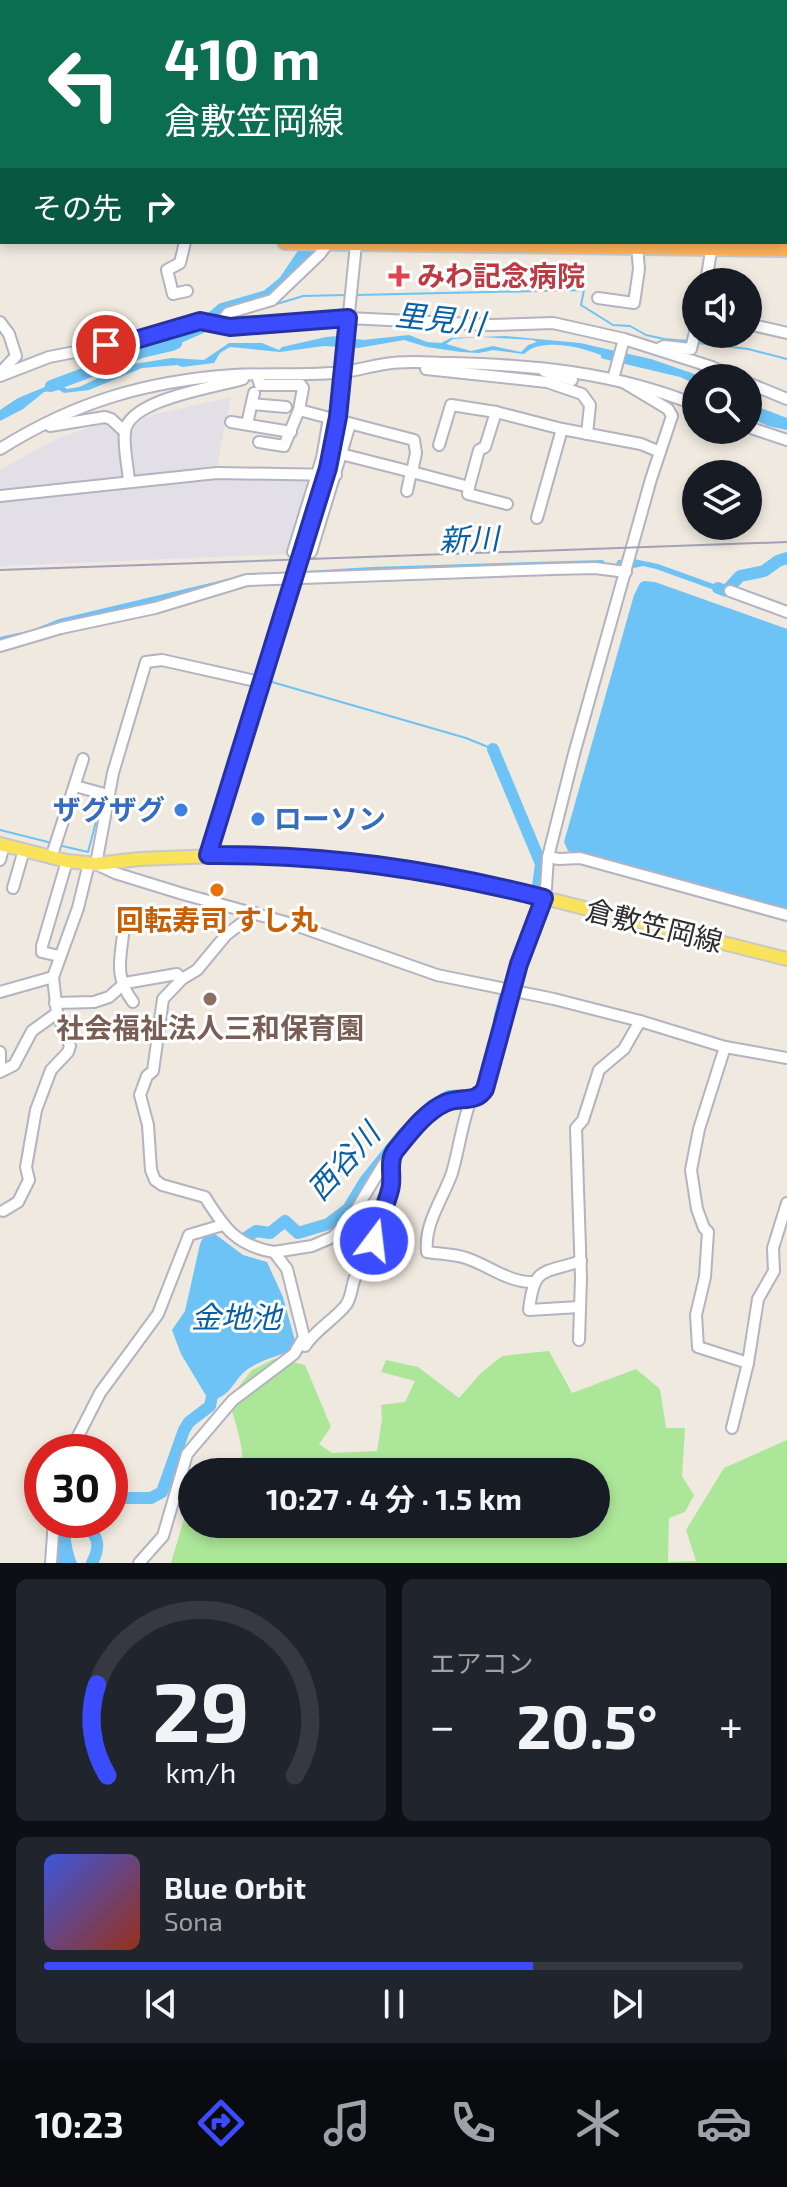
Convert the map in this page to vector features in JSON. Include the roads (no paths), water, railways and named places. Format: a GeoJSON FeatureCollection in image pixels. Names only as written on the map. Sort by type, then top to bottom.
{"type":"FeatureCollection","features":[{"type":"Feature","properties":{"kind":"highway"},"geometry":{"type":"LineString","coordinates":[[450,244],[712,245],[787,249]]}},
{"type":"Feature","properties":{"kind":"main road","name":"倉敷笠岡線"},"geometry":{"type":"LineString","coordinates":[[2,844],[24,850],[55,848],[67,861],[92,864],[208,855],[361,861],[544,898],[787,959]]}},
{"type":"Feature","properties":{"kind":"street"},"geometry":{"type":"LineString","coordinates":[[185,244],[180,263],[167,270],[173,294],[187,291]]}},
{"type":"Feature","properties":{"kind":"street"},"geometry":{"type":"LineString","coordinates":[[216,324],[228,313],[272,300],[320,254],[321,244]]}},
{"type":"Feature","properties":{"kind":"street"},"geometry":{"type":"LineString","coordinates":[[208,855],[328,468],[341,392],[357,244]]}},
{"type":"Feature","properties":{"kind":"street"},"geometry":{"type":"LineString","coordinates":[[708,268],[712,245]]}},
{"type":"Feature","properties":{"kind":"street"},"geometry":{"type":"LineString","coordinates":[[598,298],[634,303],[639,269],[637,246]]}},
{"type":"Feature","properties":{"kind":"street"},"geometry":{"type":"LineString","coordinates":[[0,374],[43,358],[132,341],[200,321],[230,327],[347,322],[553,323],[703,364]]}},
{"type":"Feature","properties":{"kind":"street"},"geometry":{"type":"LineString","coordinates":[[0,322],[9,334],[16,356]]}},
{"type":"Feature","properties":{"kind":"street"},"geometry":{"type":"LineString","coordinates":[[762,327],[787,333]]}},
{"type":"Feature","properties":{"kind":"street"},"geometry":{"type":"LineString","coordinates":[[614,379],[623,341]]}},
{"type":"Feature","properties":{"kind":"street"},"geometry":{"type":"LineString","coordinates":[[656,349],[664,346],[682,348]]}},
{"type":"Feature","properties":{"kind":"street"},"geometry":{"type":"LineString","coordinates":[[16,356],[43,358]]}},
{"type":"Feature","properties":{"kind":"street"},"geometry":{"type":"LineString","coordinates":[[0,374],[16,356]]}},
{"type":"Feature","properties":{"kind":"street"},"geometry":{"type":"LineString","coordinates":[[399,363],[404,367],[572,385]]}},
{"type":"Feature","properties":{"kind":"street"},"geometry":{"type":"LineString","coordinates":[[0,449],[88,404],[166,381],[399,363],[539,367],[614,379],[682,401]]}},
{"type":"Feature","properties":{"kind":"street"},"geometry":{"type":"LineString","coordinates":[[539,367],[572,385],[590,405],[587,434]]}},
{"type":"Feature","properties":{"kind":"street"},"geometry":{"type":"LineString","coordinates":[[257,375],[260,385],[301,385],[303,388],[299,410],[284,446],[259,442]]}},
{"type":"Feature","properties":{"kind":"street"},"geometry":{"type":"LineString","coordinates":[[129,482],[125,432],[128,422],[144,407],[257,375]]}},
{"type":"Feature","properties":{"kind":"street"},"geometry":{"type":"LineString","coordinates":[[255,913],[226,935],[197,970],[182,979],[163,999],[153,1071],[147,1076],[140,1095],[148,1125],[151,1170],[155,1180],[162,1185],[205,1197],[223,1225],[244,1244],[274,1252],[312,1246],[333,1237],[351,1218],[375,1177],[413,1130],[448,1101],[471,1099],[482,1095],[485,1089],[512,991],[544,898],[548,857],[574,754],[672,412],[614,379],[574,378],[572,385]]}},
{"type":"Feature","properties":{"kind":"street"},"geometry":{"type":"LineString","coordinates":[[762,389],[787,399]]}},
{"type":"Feature","properties":{"kind":"street"},"geometry":{"type":"LineString","coordinates":[[247,424],[253,398],[286,407]]}},
{"type":"Feature","properties":{"kind":"street"},"geometry":{"type":"LineString","coordinates":[[439,445],[451,405],[641,444],[660,452]]}},
{"type":"Feature","properties":{"kind":"street"},"geometry":{"type":"LineString","coordinates":[[299,410],[414,440],[416,453],[407,491]]}},
{"type":"Feature","properties":{"kind":"street"},"geometry":{"type":"LineString","coordinates":[[496,412],[485,447],[479,450],[468,494],[507,504]]}},
{"type":"Feature","properties":{"kind":"street"},"geometry":{"type":"LineString","coordinates":[[43,426],[105,417],[125,432]]}},
{"type":"Feature","properties":{"kind":"street"},"geometry":{"type":"LineString","coordinates":[[329,418],[317,475],[293,552],[311,552],[350,424]]}},
{"type":"Feature","properties":{"kind":"street"},"geometry":{"type":"LineString","coordinates":[[231,422],[291,432]]}},
{"type":"Feature","properties":{"kind":"street"},"geometry":{"type":"LineString","coordinates":[[537,518],[562,429]]}},
{"type":"Feature","properties":{"kind":"street"},"geometry":{"type":"LineString","coordinates":[[762,432],[787,440]]}},
{"type":"Feature","properties":{"kind":"street"},"geometry":{"type":"LineString","coordinates":[[341,454],[469,487]]}},
{"type":"Feature","properties":{"kind":"street"},"geometry":{"type":"LineString","coordinates":[[0,496],[217,473],[336,475]]}},
{"type":"Feature","properties":{"kind":"street"},"geometry":{"type":"LineString","coordinates":[[0,646],[61,628],[155,608],[247,580],[595,568],[626,572]]}},
{"type":"Feature","properties":{"kind":"street"},"geometry":{"type":"LineString","coordinates":[[730,591],[787,612]]}},
{"type":"Feature","properties":{"kind":"street"},"geometry":{"type":"LineString","coordinates":[[3,1211],[18,1202],[29,1180],[26,1167],[36,1110],[51,1070],[70,1046],[56,1008],[53,977],[92,864],[105,794],[146,662],[162,660],[261,680]]}},
{"type":"Feature","properties":{"kind":"street"},"geometry":{"type":"LineString","coordinates":[[55,848],[83,759]]}},
{"type":"Feature","properties":{"kind":"street"},"geometry":{"type":"LineString","coordinates":[[75,786],[105,794]]}},
{"type":"Feature","properties":{"kind":"street"},"geometry":{"type":"LineString","coordinates":[[0,860],[2,844]]}},
{"type":"Feature","properties":{"kind":"street"},"geometry":{"type":"LineString","coordinates":[[13,888],[24,850]]}},
{"type":"Feature","properties":{"kind":"street"},"geometry":{"type":"LineString","coordinates":[[548,857],[580,858],[787,915]]}},
{"type":"Feature","properties":{"kind":"street"},"geometry":{"type":"LineString","coordinates":[[59,956],[42,952],[42,946],[67,861]]}},
{"type":"Feature","properties":{"kind":"street"},"geometry":{"type":"LineString","coordinates":[[92,864],[308,929],[404,965],[640,1021],[725,1047],[787,1058]]}},
{"type":"Feature","properties":{"kind":"street"},"geometry":{"type":"LineString","coordinates":[[124,926],[119,969],[121,987],[133,1002]]}},
{"type":"Feature","properties":{"kind":"street"},"geometry":{"type":"LineString","coordinates":[[0,1052],[0,1071],[14,1065],[32,1031],[56,1008],[109,997],[125,983],[177,974],[182,979]]}},
{"type":"Feature","properties":{"kind":"street"},"geometry":{"type":"LineString","coordinates":[[0,992],[53,977]]}},
{"type":"Feature","properties":{"kind":"street"},"geometry":{"type":"LineString","coordinates":[[579,1340],[581,1261],[576,1128],[583,1120],[599,1070],[624,1049],[640,1021]]}},
{"type":"Feature","properties":{"kind":"street"},"geometry":{"type":"LineString","coordinates":[[725,1047],[699,1129],[691,1170],[697,1209],[708,1232],[705,1277],[696,1315],[698,1347],[748,1363]]}},
{"type":"Feature","properties":{"kind":"street"},"geometry":{"type":"LineString","coordinates":[[471,1099],[462,1123],[452,1171],[430,1223],[427,1252],[463,1257],[492,1268],[511,1280],[534,1282]]}},
{"type":"Feature","properties":{"kind":"street"},"geometry":{"type":"LineString","coordinates":[[139,1563],[163,1536],[187,1454],[233,1400],[302,1351],[310,1338],[325,1328],[349,1301],[354,1276],[360,1270],[361,1257],[374,1241],[376,1222],[391,1189],[391,1157]]}},
{"type":"Feature","properties":{"kind":"street"},"geometry":{"type":"LineString","coordinates":[[732,1428],[748,1363],[758,1299],[774,1271],[773,1248],[787,1203]]}},
{"type":"Feature","properties":{"kind":"street"},"geometry":{"type":"LineString","coordinates":[[79,1434],[100,1393],[158,1314],[189,1235],[223,1225]]}},
{"type":"Feature","properties":{"kind":"street"},"geometry":{"type":"LineString","coordinates":[[274,1252],[287,1269],[304,1337],[294,1354]]}},
{"type":"Feature","properties":{"kind":"street"},"geometry":{"type":"LineString","coordinates":[[579,1307],[529,1310],[534,1282],[540,1272],[581,1261]]}},
{"type":"Feature","properties":{"kind":"street"},"geometry":{"type":"LineString","coordinates":[[51,1563],[53,1538]]}},
{"type":"Feature","properties":{"kind":"water"},"geometry":{"type":"Polygon","coordinates":[[[409,335],[427,342],[441,343],[451,338],[506,336],[580,343],[651,359],[682,370],[682,378],[561,345],[540,346],[524,354],[493,350],[461,352],[404,340],[358,348],[324,346],[280,352],[230,347],[220,353],[214,363],[142,368],[89,390],[44,392],[23,409],[0,421],[0,410],[18,398],[57,382],[67,389],[79,387],[127,365],[172,358],[204,360],[229,343],[262,343],[279,350],[339,336],[363,340],[409,335]],[[482,337],[453,339],[446,344],[471,351],[493,346],[521,352],[537,342],[482,337]]]}},
{"type":"Feature","properties":{"kind":"water"},"geometry":{"type":"Polygon","coordinates":[[[762,408],[787,418],[787,430],[762,423],[762,408]]]}},
{"type":"Feature","properties":{"kind":"water"},"geometry":{"type":"Polygon","coordinates":[[[634,559],[658,564],[722,587],[728,593],[759,606],[656,569],[643,566],[629,569],[620,563],[616,568],[607,568],[603,563],[301,573],[206,591],[0,640],[0,637],[32,630],[59,619],[244,575],[371,567],[603,560],[608,567],[615,566],[618,560],[634,559]]]}},
{"type":"Feature","properties":{"kind":"water"},"geometry":{"type":"Polygon","coordinates":[[[644,581],[655,582],[787,629],[787,910],[568,851],[564,842],[634,595],[644,581]]]}},
{"type":"Feature","properties":{"kind":"water","name":"金地池"},"geometry":{"type":"Polygon","coordinates":[[[215,1234],[243,1255],[267,1262],[283,1297],[297,1348],[255,1365],[243,1373],[225,1395],[208,1399],[181,1354],[172,1330],[185,1311],[200,1244],[203,1238],[215,1234]]]}},
{"type":"Feature","properties":{"kind":"water"},"geometry":{"type":"Polygon","coordinates":[[[57,1538],[71,1538],[77,1563],[55,1563],[57,1538]]]}},
{"type":"Feature","properties":{"kind":"waterway"},"geometry":{"type":"LineString","coordinates":[[51,386],[142,352],[172,345],[176,343],[175,339],[200,328],[222,309],[267,296],[284,282],[305,251],[315,244]]}},
{"type":"Feature","properties":{"kind":"waterway","name":"里見川"},"geometry":{"type":"LineString","coordinates":[[356,295],[584,290],[581,305],[613,325],[630,326],[646,335],[682,340]]}},
{"type":"Feature","properties":{"kind":"waterway"},"geometry":{"type":"LineString","coordinates":[[231,318],[303,296],[345,295]]}},
{"type":"Feature","properties":{"kind":"waterway"},"geometry":{"type":"LineString","coordinates":[[176,343],[207,330]]}},
{"type":"Feature","properties":{"kind":"waterway"},"geometry":{"type":"LineString","coordinates":[[740,348],[787,359]]}},
{"type":"Feature","properties":{"kind":"waterway","name":"新川"},"geometry":{"type":"LineString","coordinates":[[718,588],[726,591],[740,576],[764,571],[787,558]]}},
{"type":"Feature","properties":{"kind":"waterway"},"geometry":{"type":"LineString","coordinates":[[134,685],[141,664]]}},
{"type":"Feature","properties":{"kind":"waterway"},"geometry":{"type":"LineString","coordinates":[[265,680],[466,738],[493,749]]}},
{"type":"Feature","properties":{"kind":"waterway","name":"西谷川"},"geometry":{"type":"LineString","coordinates":[[493,749],[541,864],[538,886]]}},
{"type":"Feature","properties":{"kind":"waterway"},"geometry":{"type":"LineString","coordinates":[[58,845],[88,852],[102,799]]}},
{"type":"Feature","properties":{"kind":"waterway"},"geometry":{"type":"LineString","coordinates":[[0,830],[52,843]]}},
{"type":"Feature","properties":{"kind":"waterway","name":"西谷川"},"geometry":{"type":"LineString","coordinates":[[499,1020],[505,996]]}},
{"type":"Feature","properties":{"kind":"waterway","name":"西谷川"},"geometry":{"type":"LineString","coordinates":[[244,1239],[256,1231],[270,1233],[285,1221],[298,1233],[328,1224],[348,1209],[365,1181],[402,1135],[433,1105],[449,1096],[467,1095]]}},
{"type":"Feature","properties":{"kind":"waterway","name":"西谷川"},"geometry":{"type":"LineString","coordinates":[[128,1498],[151,1498],[162,1492],[184,1430],[189,1422],[210,1406],[214,1386]]}},
{"type":"Feature","properties":{"kind":"waterway","name":"西谷川"},"geometry":{"type":"LineString","coordinates":[[92,1563],[97,1549],[95,1538]]}},
{"type":"Feature","properties":{"kind":"railway"},"geometry":{"type":"LineString","coordinates":[[0,570],[787,542]]}},
{"type":"Feature","properties":{"kind":"place","name":"みわ記念病院"},"geometry":{"type":"Point","coordinates":[399,276]}},
{"type":"Feature","properties":{"kind":"place","name":"ザグザグ"},"geometry":{"type":"Point","coordinates":[181,810]}},
{"type":"Feature","properties":{"kind":"place","name":"ローソン"},"geometry":{"type":"Point","coordinates":[258,819]}},
{"type":"Feature","properties":{"kind":"place","name":"回転寿司 すし丸"},"geometry":{"type":"Point","coordinates":[217,890]}},
{"type":"Feature","properties":{"kind":"place","name":"社会福祉法人三和保育園"},"geometry":{"type":"Point","coordinates":[210,999]}}]}
